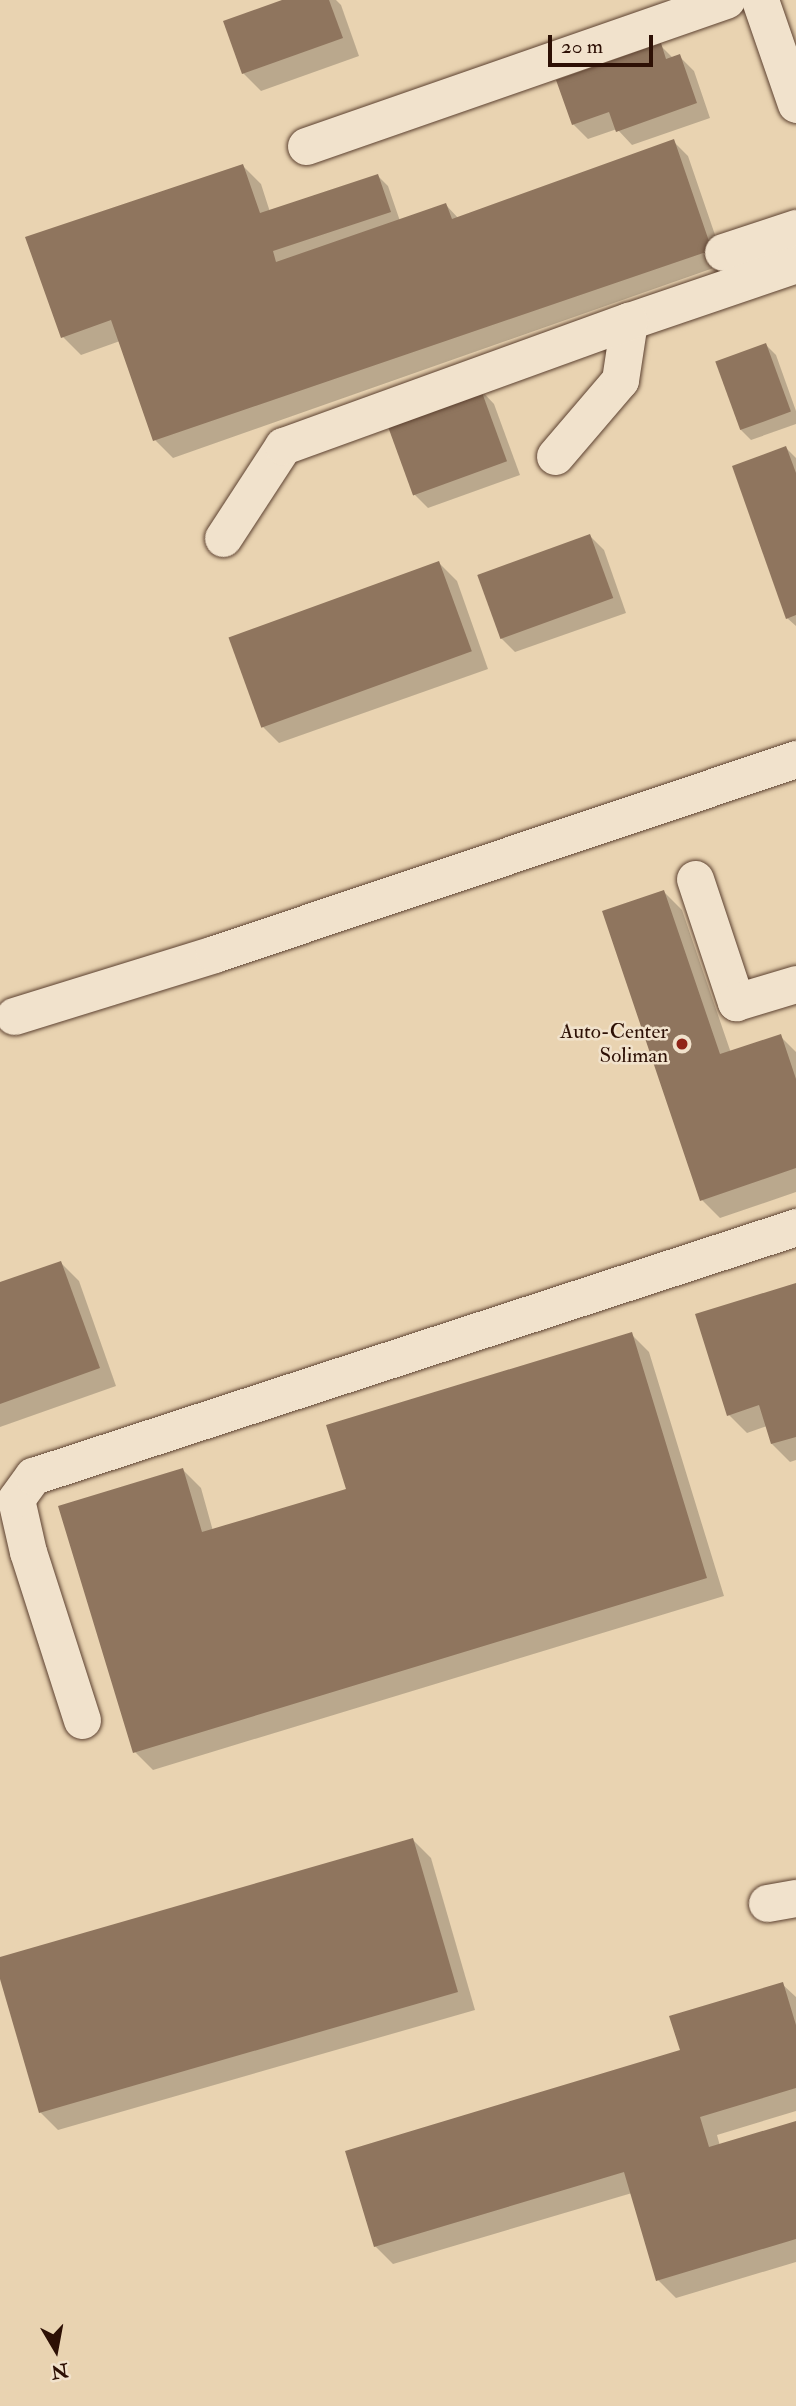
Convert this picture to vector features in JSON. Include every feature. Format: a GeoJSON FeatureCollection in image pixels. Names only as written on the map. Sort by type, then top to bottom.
{"type":"FeatureCollection","features":[{"type":"Feature","properties":{"kind":"street"},"geometry":{"type":"LineString","coordinates":[[306,146],[726,0]]}},
{"type":"Feature","properties":{"kind":"street"},"geometry":{"type":"LineString","coordinates":[[760,0],[796,104]]}},
{"type":"Feature","properties":{"kind":"street"},"geometry":{"type":"LineString","coordinates":[[723,252],[796,228]]}},
{"type":"Feature","properties":{"kind":"street"},"geometry":{"type":"LineString","coordinates":[[223,538],[283,446],[629,321],[796,264]]}},
{"type":"Feature","properties":{"kind":"street"},"geometry":{"type":"LineString","coordinates":[[555,456],[620,380],[629,321]]}},
{"type":"Feature","properties":{"kind":"street"},"geometry":{"type":"LineString","coordinates":[[14,1016],[214,954],[796,759]]}},
{"type":"Feature","properties":{"kind":"street"},"geometry":{"type":"LineString","coordinates":[[695,879],[736,1002],[796,984]]}},
{"type":"Feature","properties":{"kind":"street"},"geometry":{"type":"LineString","coordinates":[[82,1720],[28,1552],[16,1499],[33,1476],[796,1227]]}},
{"type":"Feature","properties":{"kind":"building"},"geometry":{"type":"Polygon","coordinates":[[[282,0],[329,0],[343,38],[242,74],[223,21],[282,0]]]}},
{"type":"Feature","properties":{"kind":"building"},"geometry":{"type":"Polygon","coordinates":[[[661,43],[666,59],[680,54],[697,103],[616,132],[609,112],[572,125],[556,80],[661,43]]]}},
{"type":"Feature","properties":{"kind":"building"},"geometry":{"type":"Polygon","coordinates":[[[674,139],[712,250],[153,441],[111,320],[61,338],[25,237],[243,164],[260,213],[378,174],[391,212],[273,251],[276,262],[446,203],[452,219],[674,139]]]}},
{"type":"Feature","properties":{"kind":"building"},"geometry":{"type":"Polygon","coordinates":[[[766,343],[791,412],[740,430],[715,361],[766,343]]]}},
{"type":"Feature","properties":{"kind":"building"},"geometry":{"type":"Polygon","coordinates":[[[480,387],[507,461],[413,495],[386,421],[480,387]]]}},
{"type":"Feature","properties":{"kind":"building"},"geometry":{"type":"Polygon","coordinates":[[[786,446],[796,473],[796,615],[786,619],[732,466],[786,446]]]}},
{"type":"Feature","properties":{"kind":"building"},"geometry":{"type":"Polygon","coordinates":[[[590,534],[613,598],[500,639],[477,575],[590,534]]]}},
{"type":"Feature","properties":{"kind":"building"},"geometry":{"type":"Polygon","coordinates":[[[439,561],[472,651],[261,728],[229,638],[439,561]]]}},
{"type":"Feature","properties":{"kind":"building","name":"Auto-Center Soliman"},"geometry":{"type":"Polygon","coordinates":[[[664,890],[720,1054],[781,1034],[796,1079],[796,1168],[700,1201],[602,911],[664,890]]]}},
{"type":"Feature","properties":{"kind":"building"},"geometry":{"type":"Polygon","coordinates":[[[61,1261],[100,1368],[0,1404],[0,1282],[61,1261]]]}},
{"type":"Feature","properties":{"kind":"building"},"geometry":{"type":"Polygon","coordinates":[[[796,1283],[796,1437],[771,1444],[759,1405],[727,1416],[695,1314],[796,1283]]]}},
{"type":"Feature","properties":{"kind":"building"},"geometry":{"type":"Polygon","coordinates":[[[632,1332],[707,1578],[133,1753],[58,1506],[183,1468],[202,1532],[346,1489],[326,1425],[632,1332]]]}},
{"type":"Feature","properties":{"kind":"building"},"geometry":{"type":"Polygon","coordinates":[[[413,1838],[458,1992],[39,2113],[0,1979],[0,1957],[413,1838]]]}},
{"type":"Feature","properties":{"kind":"building"},"geometry":{"type":"Polygon","coordinates":[[[783,1982],[796,2025],[796,2088],[700,2117],[709,2147],[796,2121],[796,2239],[656,2281],[624,2172],[374,2247],[345,2151],[680,2050],[669,2016],[783,1982]]]}},
{"type":"Feature","properties":{"kind":"place","name":"Auto-Center Soliman"},"geometry":{"type":"Point","coordinates":[682,1044]}}]}
